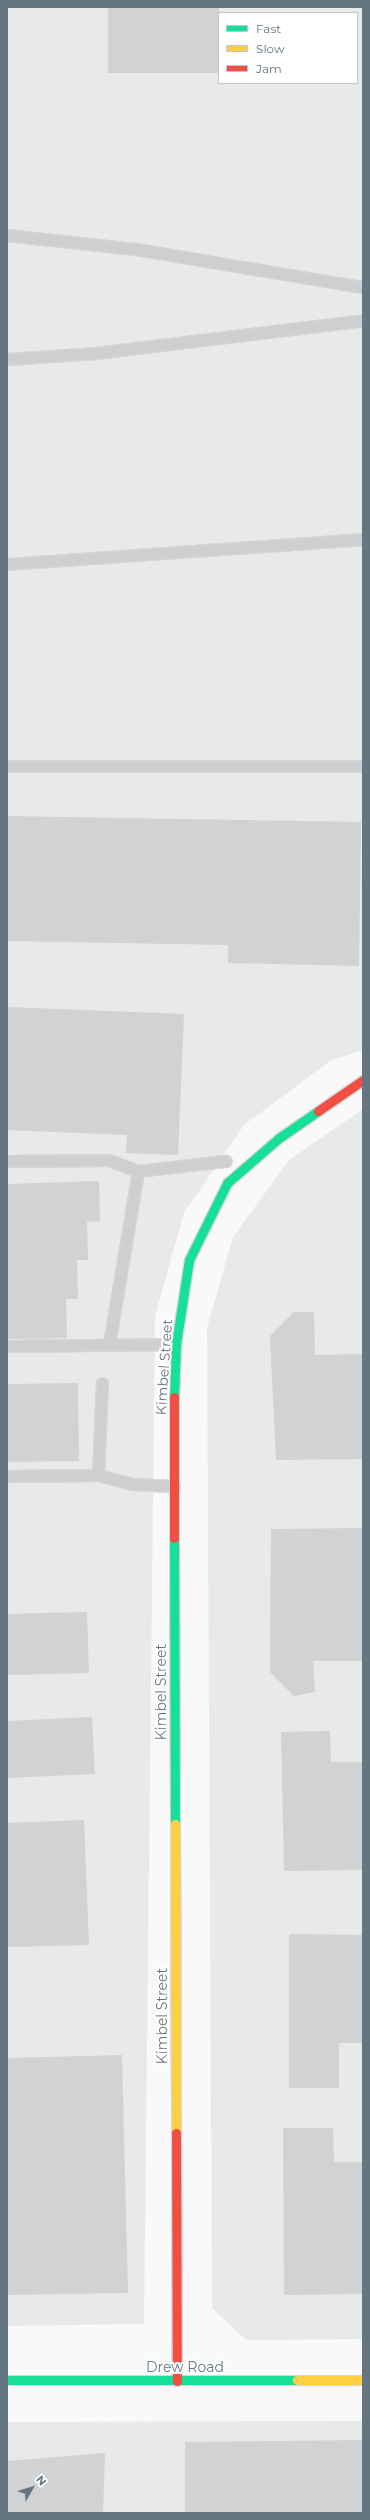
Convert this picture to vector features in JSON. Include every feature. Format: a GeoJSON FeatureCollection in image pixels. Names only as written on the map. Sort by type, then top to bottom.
{"type":"FeatureCollection","features":[{"type":"Feature","properties":{"kind":"street","name":"Kimbel Street"},"geometry":{"type":"LineString","coordinates":[[177,2381],[174,1486],[176,1344],[189,1260],[227,1183],[279,1138],[363,1080]]}},
{"type":"Feature","properties":{"kind":"street","name":"Drew Road"},"geometry":{"type":"LineString","coordinates":[[7,2380],[363,2380]]}},
{"type":"Feature","properties":{"kind":"lane"},"geometry":{"type":"LineString","coordinates":[[7,235],[135,249],[363,286]]}},
{"type":"Feature","properties":{"kind":"lane"},"geometry":{"type":"LineString","coordinates":[[7,358],[96,353],[363,320]]}},
{"type":"Feature","properties":{"kind":"lane"},"geometry":{"type":"LineString","coordinates":[[7,564],[363,539]]}},
{"type":"Feature","properties":{"kind":"lane"},"geometry":{"type":"LineString","coordinates":[[7,766],[363,766]]}},
{"type":"Feature","properties":{"kind":"lane"},"geometry":{"type":"LineString","coordinates":[[7,1161],[108,1160],[138,1171],[225,1161]]}},
{"type":"Feature","properties":{"kind":"lane"},"geometry":{"type":"LineString","coordinates":[[109,1345],[138,1171]]}},
{"type":"Feature","properties":{"kind":"lane"},"geometry":{"type":"LineString","coordinates":[[7,1346],[176,1344]]}},
{"type":"Feature","properties":{"kind":"lane"},"geometry":{"type":"LineString","coordinates":[[98,1475],[102,1383]]}},
{"type":"Feature","properties":{"kind":"lane"},"geometry":{"type":"LineString","coordinates":[[7,1476],[98,1475],[132,1484],[174,1486]]}},
{"type":"Feature","properties":{"kind":"shaded area"},"geometry":{"type":"Polygon","coordinates":[[[7,7],[363,7],[363,1050],[330,1061],[244,1125],[184,1213],[155,1316],[144,2324],[7,2326],[7,7]]]}},
{"type":"Feature","properties":{"kind":"shaded area"},"geometry":{"type":"Polygon","coordinates":[[[363,1109],[363,2339],[246,2340],[212,2308],[207,1328],[233,1237],[289,1160],[363,1109]]]}},
{"type":"Feature","properties":{"kind":"shaded area"},"geometry":{"type":"Polygon","coordinates":[[[363,2421],[363,2513],[7,2513],[7,2422],[363,2421]]]}},
{"type":"Feature","properties":{"kind":"building"},"geometry":{"type":"Polygon","coordinates":[[[108,7],[219,7],[218,73],[108,73],[108,7]]]}},
{"type":"Feature","properties":{"kind":"building"},"geometry":{"type":"Polygon","coordinates":[[[7,816],[361,822],[359,966],[228,963],[228,945],[7,941],[7,816]]]}},
{"type":"Feature","properties":{"kind":"building"},"geometry":{"type":"Polygon","coordinates":[[[7,1007],[184,1014],[178,1155],[126,1153],[127,1135],[7,1130],[7,1007]]]}},
{"type":"Feature","properties":{"kind":"building"},"geometry":{"type":"Polygon","coordinates":[[[99,1181],[100,1221],[87,1222],[88,1260],[77,1260],[78,1299],[66,1299],[67,1338],[7,1339],[7,1184],[99,1181]]]}},
{"type":"Feature","properties":{"kind":"building"},"geometry":{"type":"Polygon","coordinates":[[[294,1312],[314,1312],[315,1355],[363,1354],[363,1459],[276,1460],[270,1336],[294,1312]]]}},
{"type":"Feature","properties":{"kind":"building"},"geometry":{"type":"Polygon","coordinates":[[[78,1383],[79,1461],[7,1462],[7,1384],[78,1383]]]}},
{"type":"Feature","properties":{"kind":"building"},"geometry":{"type":"Polygon","coordinates":[[[363,1528],[363,1661],[313,1661],[315,1692],[294,1696],[270,1672],[271,1529],[363,1528]]]}},
{"type":"Feature","properties":{"kind":"building"},"geometry":{"type":"Polygon","coordinates":[[[87,1612],[89,1673],[7,1675],[7,1614],[87,1612]]]}},
{"type":"Feature","properties":{"kind":"building"},"geometry":{"type":"Polygon","coordinates":[[[92,1717],[95,1774],[7,1778],[7,1721],[92,1717]]]}},
{"type":"Feature","properties":{"kind":"building"},"geometry":{"type":"Polygon","coordinates":[[[330,1731],[331,1762],[363,1762],[363,1870],[284,1871],[281,1732],[330,1731]]]}},
{"type":"Feature","properties":{"kind":"building"},"geometry":{"type":"Polygon","coordinates":[[[84,1820],[89,1945],[7,1947],[7,1823],[84,1820]]]}},
{"type":"Feature","properties":{"kind":"building"},"geometry":{"type":"Polygon","coordinates":[[[289,1934],[363,1935],[363,2043],[339,2043],[339,2088],[289,2088],[289,1934]]]}},
{"type":"Feature","properties":{"kind":"building"},"geometry":{"type":"Polygon","coordinates":[[[122,2055],[128,2293],[7,2295],[7,2058],[122,2055]]]}},
{"type":"Feature","properties":{"kind":"building"},"geometry":{"type":"Polygon","coordinates":[[[283,2128],[333,2128],[334,2162],[363,2162],[363,2294],[284,2295],[283,2128]]]}},
{"type":"Feature","properties":{"kind":"building"},"geometry":{"type":"Polygon","coordinates":[[[363,2440],[363,2513],[185,2513],[185,2442],[363,2440]]]}},
{"type":"Feature","properties":{"kind":"building"},"geometry":{"type":"Polygon","coordinates":[[[105,2453],[103,2513],[7,2513],[7,2461],[105,2453]]]}},
{"type":"Feature","properties":{"kind":"traffic: fast"},"geometry":{"type":"LineString","coordinates":[[174,1397],[176,1344],[189,1260],[227,1183],[279,1138],[318,1111]]}},
{"type":"Feature","properties":{"kind":"traffic: fast"},"geometry":{"type":"LineString","coordinates":[[174,1538],[175,1824]]}},
{"type":"Feature","properties":{"kind":"traffic: fast"},"geometry":{"type":"LineString","coordinates":[[7,2380],[297,2380]]}},
{"type":"Feature","properties":{"kind":"traffic: slow"},"geometry":{"type":"LineString","coordinates":[[175,1824],[176,2133]]}},
{"type":"Feature","properties":{"kind":"traffic: slow"},"geometry":{"type":"LineString","coordinates":[[297,2380],[363,2380]]}},
{"type":"Feature","properties":{"kind":"traffic: jam"},"geometry":{"type":"LineString","coordinates":[[318,1111],[363,1080]]}},
{"type":"Feature","properties":{"kind":"traffic: jam"},"geometry":{"type":"LineString","coordinates":[[174,1397],[174,1538]]}},
{"type":"Feature","properties":{"kind":"traffic: jam"},"geometry":{"type":"LineString","coordinates":[[176,2133],[177,2381]]}}]}
